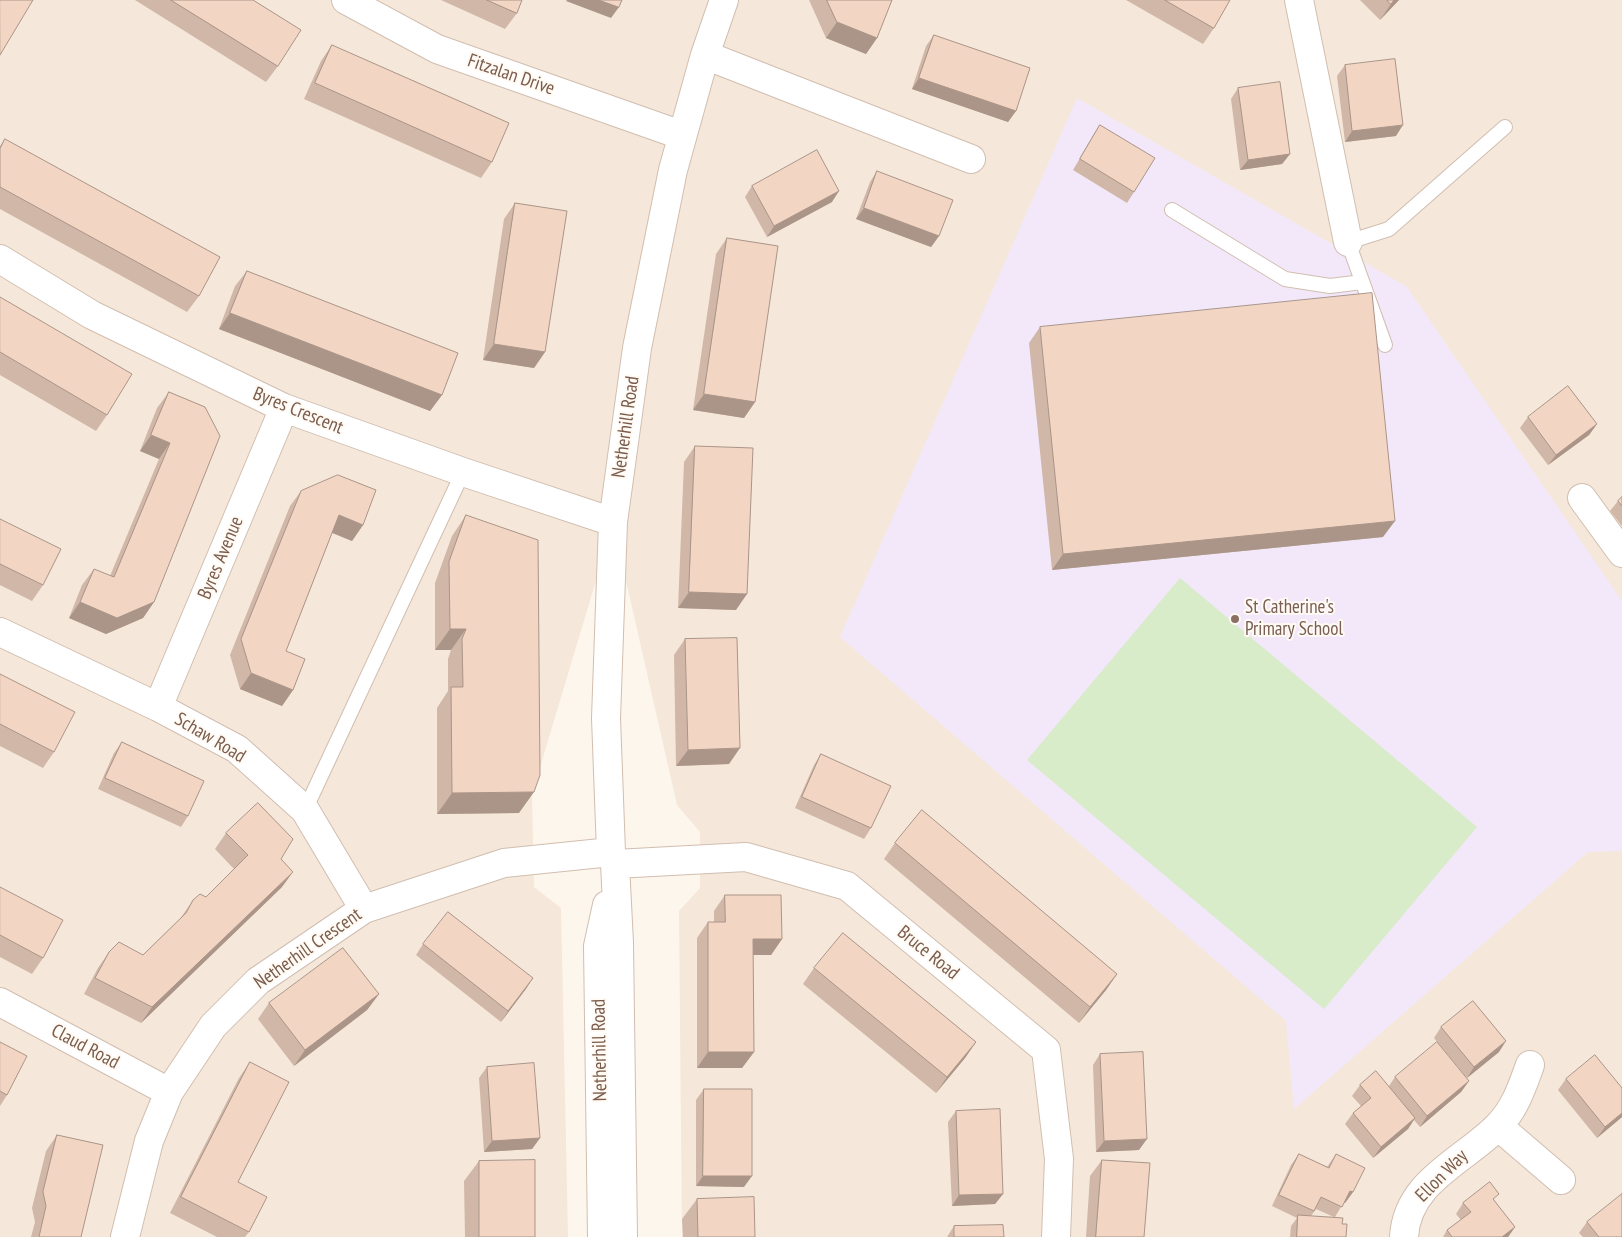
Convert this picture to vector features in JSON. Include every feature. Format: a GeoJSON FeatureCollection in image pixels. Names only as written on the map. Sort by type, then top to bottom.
{"type":"FeatureCollection","features":[{"type":"Feature","properties":{"kind":"street","name":"Fitzalan Drive"},"geometry":{"type":"LineString","coordinates":[[346,0],[437,49],[681,135]]}},
{"type":"Feature","properties":{"kind":"street","name":"Netherhill Road"},"geometry":{"type":"LineString","coordinates":[[623,1237],[619,943],[606,718],[613,522],[637,348],[681,135],[724,0]]}},
{"type":"Feature","properties":{"kind":"street"},"geometry":{"type":"LineString","coordinates":[[1299,0],[1348,242]]}},
{"type":"Feature","properties":{"kind":"street"},"geometry":{"type":"LineString","coordinates":[[705,55],[971,159]]}},
{"type":"Feature","properties":{"kind":"street","name":"Byres Crescent"},"geometry":{"type":"LineString","coordinates":[[0,259],[92,315],[284,408],[463,472],[613,522]]}},
{"type":"Feature","properties":{"kind":"street","name":"Byres Avenue"},"geometry":{"type":"LineString","coordinates":[[158,708],[284,408]]}},
{"type":"Feature","properties":{"kind":"street"},"geometry":{"type":"LineString","coordinates":[[1582,498],[1622,553]]}},
{"type":"Feature","properties":{"kind":"street","name":"Schaw Road"},"geometry":{"type":"LineString","coordinates":[[0,632],[158,708],[237,749],[305,810],[364,909]]}},
{"type":"Feature","properties":{"kind":"street","name":"Netherhill Road"},"geometry":{"type":"LineString","coordinates":[[602,1237],[598,946],[613,858]]}},
{"type":"Feature","properties":{"kind":"street","name":"Netherhill Crescent"},"geometry":{"type":"LineString","coordinates":[[125,1237],[149,1141],[169,1092],[213,1026],[258,981],[364,909],[504,863],[613,858]]}},
{"type":"Feature","properties":{"kind":"street","name":"Bruce Road"},"geometry":{"type":"LineString","coordinates":[[613,858],[746,858],[847,886],[1046,1050],[1058,1158],[1056,1237]]}},
{"type":"Feature","properties":{"kind":"street","name":"Claud Road"},"geometry":{"type":"LineString","coordinates":[[0,1002],[169,1092]]}},
{"type":"Feature","properties":{"kind":"street","name":"Ellon Way"},"geometry":{"type":"LineString","coordinates":[[1404,1237],[1415,1198],[1448,1165],[1498,1126],[1517,1101],[1530,1065]]}},
{"type":"Feature","properties":{"kind":"street"},"geometry":{"type":"LineString","coordinates":[[1498,1126],[1561,1180]]}},
{"type":"Feature","properties":{"kind":"lane"},"geometry":{"type":"LineString","coordinates":[[1385,345],[1348,242],[1389,228],[1505,126]]}},
{"type":"Feature","properties":{"kind":"lane"},"geometry":{"type":"LineString","coordinates":[[1172,210],[1285,279],[1330,286],[1362,282]]}},
{"type":"Feature","properties":{"kind":"lane"},"geometry":{"type":"LineString","coordinates":[[305,810],[463,472]]}},
{"type":"Feature","properties":{"kind":"shaded area"},"geometry":{"type":"Polygon","coordinates":[[[0,0],[1622,0],[1622,1237],[682,1237],[679,911],[700,888],[700,832],[677,805],[613,524],[532,794],[534,887],[561,908],[568,1237],[0,1237],[0,0]]]}},
{"type":"Feature","properties":{"kind":"shaded area","name":"St Catherine's Primary School"},"geometry":{"type":"Polygon","coordinates":[[[1077,98],[1407,287],[1622,601],[1622,851],[1588,852],[1294,1109],[1286,1021],[840,637],[1077,98]]]}},
{"type":"Feature","properties":{"kind":"green space"},"geometry":{"type":"Polygon","coordinates":[[[1180,578],[1477,827],[1324,1009],[1027,760],[1180,578]]]}},
{"type":"Feature","properties":{"kind":"building"},"geometry":{"type":"Polygon","coordinates":[[[0,0],[33,0],[0,55],[0,0]]]}},
{"type":"Feature","properties":{"kind":"building"},"geometry":{"type":"Polygon","coordinates":[[[171,0],[253,0],[301,30],[278,66],[171,0]]]}},
{"type":"Feature","properties":{"kind":"building"},"geometry":{"type":"Polygon","coordinates":[[[487,0],[522,0],[517,13],[487,0]]]}},
{"type":"Feature","properties":{"kind":"building"},"geometry":{"type":"Polygon","coordinates":[[[599,0],[622,0],[619,7],[599,0]]]}},
{"type":"Feature","properties":{"kind":"building"},"geometry":{"type":"Polygon","coordinates":[[[827,0],[892,0],[877,38],[837,22],[827,0]]]}},
{"type":"Feature","properties":{"kind":"building"},"geometry":{"type":"Polygon","coordinates":[[[1165,0],[1230,0],[1214,28],[1165,0]]]}},
{"type":"Feature","properties":{"kind":"building"},"geometry":{"type":"Polygon","coordinates":[[[934,35],[1030,68],[1016,111],[919,78],[934,35]]]}},
{"type":"Feature","properties":{"kind":"building"},"geometry":{"type":"Polygon","coordinates":[[[332,45],[509,123],[492,162],[315,83],[332,45]]]}},
{"type":"Feature","properties":{"kind":"building"},"geometry":{"type":"Polygon","coordinates":[[[1395,59],[1403,125],[1352,131],[1345,65],[1395,59]]]}},
{"type":"Feature","properties":{"kind":"building"},"geometry":{"type":"Polygon","coordinates":[[[1280,82],[1290,154],[1248,160],[1238,88],[1280,82]]]}},
{"type":"Feature","properties":{"kind":"building"},"geometry":{"type":"Polygon","coordinates":[[[1100,125],[1155,158],[1134,192],[1080,159],[1100,125]]]}},
{"type":"Feature","properties":{"kind":"building"},"geometry":{"type":"Polygon","coordinates":[[[5,139],[220,257],[199,296],[0,187],[0,149],[5,139]]]}},
{"type":"Feature","properties":{"kind":"building"},"geometry":{"type":"Polygon","coordinates":[[[817,150],[839,191],[774,226],[752,186],[817,150]]]}},
{"type":"Feature","properties":{"kind":"building"},"geometry":{"type":"Polygon","coordinates":[[[877,171],[953,200],[939,236],[864,208],[877,171]]]}},
{"type":"Feature","properties":{"kind":"building"},"geometry":{"type":"Polygon","coordinates":[[[515,203],[567,211],[545,352],[494,344],[515,203]]]}},
{"type":"Feature","properties":{"kind":"building"},"geometry":{"type":"Polygon","coordinates":[[[727,238],[778,246],[755,402],[704,394],[727,238]]]}},
{"type":"Feature","properties":{"kind":"building"},"geometry":{"type":"Polygon","coordinates":[[[247,271],[458,353],[442,395],[230,313],[247,271]]]}},
{"type":"Feature","properties":{"kind":"building"},"geometry":{"type":"Polygon","coordinates":[[[1372,293],[1395,521],[1063,554],[1040,327],[1372,293]]]}},
{"type":"Feature","properties":{"kind":"building"},"geometry":{"type":"Polygon","coordinates":[[[0,297],[132,374],[107,415],[0,352],[0,297]]]}},
{"type":"Feature","properties":{"kind":"building"},"geometry":{"type":"Polygon","coordinates":[[[1568,386],[1597,424],[1556,455],[1528,417],[1568,386]]]}},
{"type":"Feature","properties":{"kind":"building"},"geometry":{"type":"Polygon","coordinates":[[[169,392],[205,407],[220,436],[154,602],[117,618],[80,602],[94,569],[114,577],[170,443],[151,435],[169,392]]]}},
{"type":"Feature","properties":{"kind":"building"},"geometry":{"type":"Polygon","coordinates":[[[695,446],[753,448],[747,594],[689,592],[695,446]]]}},
{"type":"Feature","properties":{"kind":"building"},"geometry":{"type":"Polygon","coordinates":[[[338,475],[376,490],[363,525],[339,515],[286,651],[305,659],[293,690],[251,673],[241,639],[301,491],[338,475]]]}},
{"type":"Feature","properties":{"kind":"building"},"geometry":{"type":"Polygon","coordinates":[[[1622,497],[1622,506],[1618,501],[1622,497]]]}},
{"type":"Feature","properties":{"kind":"building"},"geometry":{"type":"Polygon","coordinates":[[[466,515],[538,540],[540,775],[534,792],[452,793],[451,687],[463,687],[462,639],[466,629],[450,629],[449,562],[466,515]]]}},
{"type":"Feature","properties":{"kind":"building"},"geometry":{"type":"Polygon","coordinates":[[[0,519],[61,549],[43,585],[0,564],[0,519]]]}},
{"type":"Feature","properties":{"kind":"building"},"geometry":{"type":"Polygon","coordinates":[[[737,638],[740,748],[688,750],[685,639],[737,638]]]}},
{"type":"Feature","properties":{"kind":"building"},"geometry":{"type":"Polygon","coordinates":[[[0,674],[75,712],[54,752],[0,724],[0,674]]]}},
{"type":"Feature","properties":{"kind":"building"},"geometry":{"type":"Polygon","coordinates":[[[122,742],[204,781],[188,816],[105,778],[122,742]]]}},
{"type":"Feature","properties":{"kind":"building"},"geometry":{"type":"Polygon","coordinates":[[[821,754],[891,786],[871,828],[802,797],[821,754]]]}},
{"type":"Feature","properties":{"kind":"building"},"geometry":{"type":"Polygon","coordinates":[[[258,803],[293,839],[281,859],[293,872],[152,1007],[95,978],[109,952],[119,942],[143,955],[186,913],[193,900],[200,894],[206,897],[248,855],[226,833],[258,803]]]}},
{"type":"Feature","properties":{"kind":"building"},"geometry":{"type":"Polygon","coordinates":[[[922,810],[1117,974],[1090,1007],[895,843],[922,810]]]}},
{"type":"Feature","properties":{"kind":"building"},"geometry":{"type":"Polygon","coordinates":[[[0,887],[63,920],[43,958],[0,935],[0,887]]]}},
{"type":"Feature","properties":{"kind":"building"},"geometry":{"type":"Polygon","coordinates":[[[725,895],[781,895],[782,939],[753,939],[754,1052],[708,1052],[708,922],[725,922],[725,895]]]}},
{"type":"Feature","properties":{"kind":"building"},"geometry":{"type":"Polygon","coordinates":[[[448,912],[533,978],[508,1011],[423,944],[448,912]]]}},
{"type":"Feature","properties":{"kind":"building"},"geometry":{"type":"Polygon","coordinates":[[[843,933],[976,1042],[947,1077],[814,968],[843,933]]]}},
{"type":"Feature","properties":{"kind":"building"},"geometry":{"type":"Polygon","coordinates":[[[343,948],[379,994],[305,1050],[269,1003],[343,948]]]}},
{"type":"Feature","properties":{"kind":"building"},"geometry":{"type":"Polygon","coordinates":[[[1473,1001],[1506,1041],[1474,1067],[1441,1027],[1473,1001]]]}},
{"type":"Feature","properties":{"kind":"building"},"geometry":{"type":"Polygon","coordinates":[[[0,1042],[27,1056],[7,1095],[0,1091],[0,1042]]]}},
{"type":"Feature","properties":{"kind":"building"},"geometry":{"type":"Polygon","coordinates":[[[1437,1042],[1469,1081],[1427,1116],[1395,1077],[1437,1042]]]}},
{"type":"Feature","properties":{"kind":"building"},"geometry":{"type":"Polygon","coordinates":[[[1143,1052],[1147,1139],[1104,1141],[1100,1054],[1143,1052]]]}},
{"type":"Feature","properties":{"kind":"building"},"geometry":{"type":"Polygon","coordinates":[[[1595,1055],[1622,1088],[1622,1113],[1605,1127],[1566,1079],[1595,1055]]]}},
{"type":"Feature","properties":{"kind":"building"},"geometry":{"type":"Polygon","coordinates":[[[250,1062],[289,1082],[238,1182],[267,1197],[249,1232],[181,1197],[250,1062]]]}},
{"type":"Feature","properties":{"kind":"building"},"geometry":{"type":"Polygon","coordinates":[[[534,1063],[540,1138],[492,1141],[487,1067],[534,1063]]]}},
{"type":"Feature","properties":{"kind":"building"},"geometry":{"type":"Polygon","coordinates":[[[1376,1071],[1415,1118],[1381,1147],[1353,1113],[1371,1098],[1360,1085],[1376,1071]]]}},
{"type":"Feature","properties":{"kind":"building"},"geometry":{"type":"Polygon","coordinates":[[[704,1089],[752,1089],[752,1176],[703,1176],[704,1089]]]}},
{"type":"Feature","properties":{"kind":"building"},"geometry":{"type":"Polygon","coordinates":[[[1000,1109],[1003,1194],[959,1195],[956,1111],[1000,1109]]]}},
{"type":"Feature","properties":{"kind":"building"},"geometry":{"type":"Polygon","coordinates":[[[57,1135],[103,1145],[81,1237],[39,1237],[46,1206],[43,1192],[57,1135]]]}},
{"type":"Feature","properties":{"kind":"building"},"geometry":{"type":"Polygon","coordinates":[[[1299,1154],[1329,1168],[1336,1154],[1365,1168],[1353,1192],[1350,1191],[1342,1207],[1321,1197],[1314,1211],[1279,1195],[1299,1154]]]}},
{"type":"Feature","properties":{"kind":"building"},"geometry":{"type":"Polygon","coordinates":[[[535,1160],[535,1237],[479,1237],[479,1161],[535,1160]]]}},
{"type":"Feature","properties":{"kind":"building"},"geometry":{"type":"Polygon","coordinates":[[[1102,1160],[1150,1163],[1144,1237],[1096,1237],[1102,1160]]]}},
{"type":"Feature","properties":{"kind":"building"},"geometry":{"type":"Polygon","coordinates":[[[1490,1182],[1499,1194],[1493,1199],[1515,1227],[1502,1237],[1452,1237],[1447,1230],[1471,1212],[1463,1203],[1490,1182]]]}},
{"type":"Feature","properties":{"kind":"building"},"geometry":{"type":"Polygon","coordinates":[[[1622,1194],[1622,1237],[1599,1237],[1587,1222],[1622,1194]]]}},
{"type":"Feature","properties":{"kind":"building"},"geometry":{"type":"Polygon","coordinates":[[[754,1197],[755,1237],[698,1237],[697,1199],[754,1197]]]}},
{"type":"Feature","properties":{"kind":"building"},"geometry":{"type":"Polygon","coordinates":[[[1298,1215],[1343,1218],[1342,1224],[1347,1224],[1346,1237],[1297,1237],[1298,1215]]]}},
{"type":"Feature","properties":{"kind":"building"},"geometry":{"type":"Polygon","coordinates":[[[1003,1225],[1004,1237],[954,1237],[954,1226],[1003,1225]]]}},
{"type":"Feature","properties":{"kind":"place","name":"St Catherine's Primary School"},"geometry":{"type":"Point","coordinates":[1235,619]}}]}
